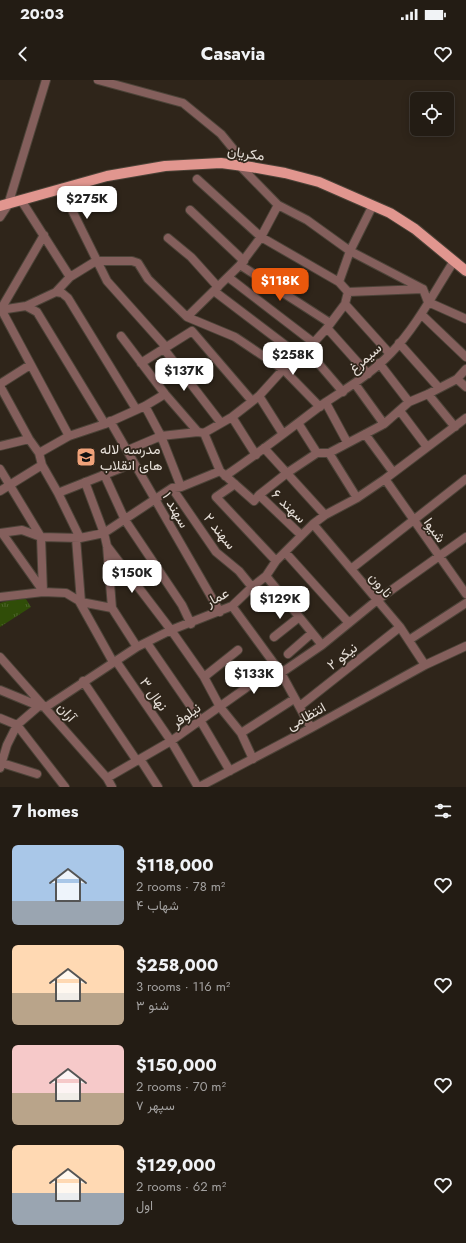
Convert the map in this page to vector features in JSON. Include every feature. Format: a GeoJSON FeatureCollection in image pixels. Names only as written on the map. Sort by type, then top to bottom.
{"type":"FeatureCollection","features":[{"type":"Feature","properties":{"kind":"main road","name":"مکریان"},"geometry":{"type":"LineString","coordinates":[[4,205],[108,176],[165,166],[221,163],[244,166],[285,173],[318,182],[390,213],[415,229],[466,271]]}},
{"type":"Feature","properties":{"kind":"street"},"geometry":{"type":"LineString","coordinates":[[0,217],[46,80]]}},
{"type":"Feature","properties":{"kind":"street"},"geometry":{"type":"LineString","coordinates":[[98,80],[183,103],[221,134],[244,166],[278,205],[307,220],[350,251],[423,289],[428,302],[466,319]]}},
{"type":"Feature","properties":{"kind":"street"},"geometry":{"type":"LineString","coordinates":[[197,179],[261,237],[339,282],[348,292]]}},
{"type":"Feature","properties":{"kind":"street"},"geometry":{"type":"LineString","coordinates":[[61,188],[107,281],[165,348],[221,423]]}},
{"type":"Feature","properties":{"kind":"street"},"geometry":{"type":"LineString","coordinates":[[21,200],[70,277]]}},
{"type":"Feature","properties":{"kind":"street"},"geometry":{"type":"LineString","coordinates":[[187,317],[242,263],[261,237],[278,205]]}},
{"type":"Feature","properties":{"kind":"street"},"geometry":{"type":"LineString","coordinates":[[339,282],[350,251],[373,205]]}},
{"type":"Feature","properties":{"kind":"street"},"geometry":{"type":"LineString","coordinates":[[190,210],[242,263],[328,326],[368,374]]}},
{"type":"Feature","properties":{"kind":"street"},"geometry":{"type":"LineString","coordinates":[[0,310],[44,235]]}},
{"type":"Feature","properties":{"kind":"street"},"geometry":{"type":"LineString","coordinates":[[168,238],[191,257],[216,289],[297,354]]}},
{"type":"Feature","properties":{"kind":"street"},"geometry":{"type":"LineString","coordinates":[[0,310],[26,306],[56,292],[70,277],[96,261],[132,260],[138,263],[148,279],[187,317],[235,337],[284,370],[323,405],[347,442]]}},
{"type":"Feature","properties":{"kind":"street","name":"سیمرغ"},"geometry":{"type":"LineString","coordinates":[[1,533],[22,530],[41,537],[78,538],[104,532],[125,520],[172,488],[223,473],[256,455],[323,405],[355,384],[390,354],[422,315],[428,302],[454,261]]}},
{"type":"Feature","properties":{"kind":"street"},"geometry":{"type":"LineString","coordinates":[[228,277],[314,343]]}},
{"type":"Feature","properties":{"kind":"street"},"geometry":{"type":"LineString","coordinates":[[348,292],[423,289]]}},
{"type":"Feature","properties":{"kind":"street"},"geometry":{"type":"LineString","coordinates":[[56,292],[62,293],[68,298],[136,409]]}},
{"type":"Feature","properties":{"kind":"street"},"geometry":{"type":"LineString","coordinates":[[128,450],[161,436],[201,432],[232,416],[255,399],[284,370],[297,354],[307,350],[314,343],[345,304],[348,292]]}},
{"type":"Feature","properties":{"kind":"street"},"geometry":{"type":"LineString","coordinates":[[345,304],[390,354]]}},
{"type":"Feature","properties":{"kind":"street","name":"سهند ۱"},"geometry":{"type":"LineString","coordinates":[[26,306],[37,312],[107,423],[128,450],[134,463],[220,612]]}},
{"type":"Feature","properties":{"kind":"street"},"geometry":{"type":"LineString","coordinates":[[0,310],[69,436]]}},
{"type":"Feature","properties":{"kind":"street"},"geometry":{"type":"LineString","coordinates":[[422,315],[466,357]]}},
{"type":"Feature","properties":{"kind":"street"},"geometry":{"type":"LineString","coordinates":[[187,317],[192,331],[255,399],[283,434]]}},
{"type":"Feature","properties":{"kind":"street"},"geometry":{"type":"LineString","coordinates":[[141,363],[192,331]]}},
{"type":"Feature","properties":{"kind":"street","name":"سهند ۶"},"geometry":{"type":"LineString","coordinates":[[123,339],[165,394],[201,432],[223,473],[254,501],[259,495],[301,535]]}},
{"type":"Feature","properties":{"kind":"street"},"geometry":{"type":"LineString","coordinates":[[400,343],[439,388]]}},
{"type":"Feature","properties":{"kind":"street"},"geometry":{"type":"LineString","coordinates":[[307,350],[342,392]]}},
{"type":"Feature","properties":{"kind":"street"},"geometry":{"type":"LineString","coordinates":[[379,363],[409,402]]}},
{"type":"Feature","properties":{"kind":"street"},"geometry":{"type":"LineString","coordinates":[[30,365],[0,385],[38,453],[42,465],[58,493],[78,538],[80,602]]}},
{"type":"Feature","properties":{"kind":"street"},"geometry":{"type":"LineString","coordinates":[[259,495],[287,473],[317,453],[329,453],[347,442],[384,424],[400,412],[409,402],[457,379],[466,369]]}},
{"type":"Feature","properties":{"kind":"street"},"geometry":{"type":"LineString","coordinates":[[457,379],[466,387]]}},
{"type":"Feature","properties":{"kind":"street"},"geometry":{"type":"LineString","coordinates":[[355,384],[384,424]]}},
{"type":"Feature","properties":{"kind":"street"},"geometry":{"type":"LineString","coordinates":[[38,453],[69,436],[107,423],[145,406],[165,394]]}},
{"type":"Feature","properties":{"kind":"street"},"geometry":{"type":"LineString","coordinates":[[428,394],[455,426]]}},
{"type":"Feature","properties":{"kind":"street"},"geometry":{"type":"LineString","coordinates":[[145,406],[161,436],[180,486]]}},
{"type":"Feature","properties":{"kind":"street"},"geometry":{"type":"LineString","coordinates":[[400,412],[427,448]]}},
{"type":"Feature","properties":{"kind":"street"},"geometry":{"type":"LineString","coordinates":[[232,416],[256,455]]}},
{"type":"Feature","properties":{"kind":"street","name":"عمار"},"geometry":{"type":"LineString","coordinates":[[1,765],[4,744],[16,725],[42,706],[83,682],[137,646],[147,643],[171,630],[191,624],[232,606],[266,576],[276,561],[313,524],[325,515],[356,498],[385,479],[466,418]]}},
{"type":"Feature","properties":{"kind":"street"},"geometry":{"type":"LineString","coordinates":[[298,424],[317,453]]}},
{"type":"Feature","properties":{"kind":"street"},"geometry":{"type":"LineString","coordinates":[[365,434],[393,472]]}},
{"type":"Feature","properties":{"kind":"street"},"geometry":{"type":"LineString","coordinates":[[2,443],[29,439]]}},
{"type":"Feature","properties":{"kind":"street"},"geometry":{"type":"LineString","coordinates":[[264,448],[325,515]]}},
{"type":"Feature","properties":{"kind":"street"},"geometry":{"type":"LineString","coordinates":[[329,453],[356,498]]}},
{"type":"Feature","properties":{"kind":"street"},"geometry":{"type":"LineString","coordinates":[[58,493],[134,463]]}},
{"type":"Feature","properties":{"kind":"street"},"geometry":{"type":"LineString","coordinates":[[0,491],[42,465]]}},
{"type":"Feature","properties":{"kind":"street"},"geometry":{"type":"LineString","coordinates":[[0,469],[41,537],[44,592]]}},
{"type":"Feature","properties":{"kind":"street"},"geometry":{"type":"LineString","coordinates":[[104,474],[125,520],[182,605],[191,624]]}},
{"type":"Feature","properties":{"kind":"street","name":"شیوا"},"geometry":{"type":"LineString","coordinates":[[385,479],[412,520],[466,592]]}},
{"type":"Feature","properties":{"kind":"street"},"geometry":{"type":"LineString","coordinates":[[351,569],[466,479]]}},
{"type":"Feature","properties":{"kind":"street"},"geometry":{"type":"LineString","coordinates":[[85,482],[104,532],[107,546],[112,608],[137,646]]}},
{"type":"Feature","properties":{"kind":"street"},"geometry":{"type":"LineString","coordinates":[[235,484],[216,497],[276,561]]}},
{"type":"Feature","properties":{"kind":"street","name":"سهند ۲"},"geometry":{"type":"LineString","coordinates":[[172,488],[216,552],[239,571],[252,587]]}},
{"type":"Feature","properties":{"kind":"street","name":"نارون"},"geometry":{"type":"LineString","coordinates":[[313,524],[376,601],[400,627],[424,665]]}},
{"type":"Feature","properties":{"kind":"street"},"geometry":{"type":"LineString","coordinates":[[1,533],[44,592]]}},
{"type":"Feature","properties":{"kind":"street","name":"نیلوفر"},"geometry":{"type":"LineString","coordinates":[[107,778],[172,741],[200,720],[279,669],[322,646],[376,601],[466,537]]}},
{"type":"Feature","properties":{"kind":"street"},"geometry":{"type":"LineString","coordinates":[[107,546],[171,630],[204,677],[220,707],[241,733],[253,759]]}},
{"type":"Feature","properties":{"kind":"street"},"geometry":{"type":"LineString","coordinates":[[285,552],[349,623]]}},
{"type":"Feature","properties":{"kind":"street"},"geometry":{"type":"LineString","coordinates":[[266,576],[298,618],[322,646]]}},
{"type":"Feature","properties":{"kind":"street"},"geometry":{"type":"LineString","coordinates":[[0,597],[44,592],[66,593],[80,602],[112,608]]}},
{"type":"Feature","properties":{"kind":"street","name":"نهال ۳"},"geometry":{"type":"LineString","coordinates":[[80,602],[114,662],[172,741],[198,787]]}},
{"type":"Feature","properties":{"kind":"street"},"geometry":{"type":"LineString","coordinates":[[409,640],[466,603]]}},
{"type":"Feature","properties":{"kind":"street"},"geometry":{"type":"LineString","coordinates":[[232,606],[279,669],[311,728]]}},
{"type":"Feature","properties":{"kind":"street"},"geometry":{"type":"LineString","coordinates":[[274,637],[298,618]]}},
{"type":"Feature","properties":{"kind":"street","name":"نیکو ۲"},"geometry":{"type":"LineString","coordinates":[[241,733],[297,702],[400,627]]}},
{"type":"Feature","properties":{"kind":"street"},"geometry":{"type":"LineString","coordinates":[[288,654],[312,633]]}},
{"type":"Feature","properties":{"kind":"street"},"geometry":{"type":"LineString","coordinates":[[147,643],[200,720],[230,771]]}},
{"type":"Feature","properties":{"kind":"street","name":"انتظامی"},"geometry":{"type":"LineString","coordinates":[[198,787],[311,728],[424,665],[466,646]]}},
{"type":"Feature","properties":{"kind":"street"},"geometry":{"type":"LineString","coordinates":[[204,677],[238,650]]}},
{"type":"Feature","properties":{"kind":"street","name":"آران"},"geometry":{"type":"LineString","coordinates":[[0,656],[42,706],[107,778],[112,787]]}},
{"type":"Feature","properties":{"kind":"street"},"geometry":{"type":"LineString","coordinates":[[83,682],[158,787]]}},
{"type":"Feature","properties":{"kind":"street"},"geometry":{"type":"LineString","coordinates":[[0,690],[42,706]]}},
{"type":"Feature","properties":{"kind":"street"},"geometry":{"type":"LineString","coordinates":[[0,718],[16,725],[65,787]]}},
{"type":"Feature","properties":{"kind":"street"},"geometry":{"type":"LineString","coordinates":[[1,765],[36,774]]}},
{"type":"Feature","properties":{"kind":"green space"},"geometry":{"type":"Polygon","coordinates":[[[24,596],[31,607],[0,627],[0,603],[24,596]]]}},
{"type":"Feature","properties":{"kind":"place","name":"مدرسه لاله های انقلاب"},"geometry":{"type":"Point","coordinates":[86,457]}}]}
